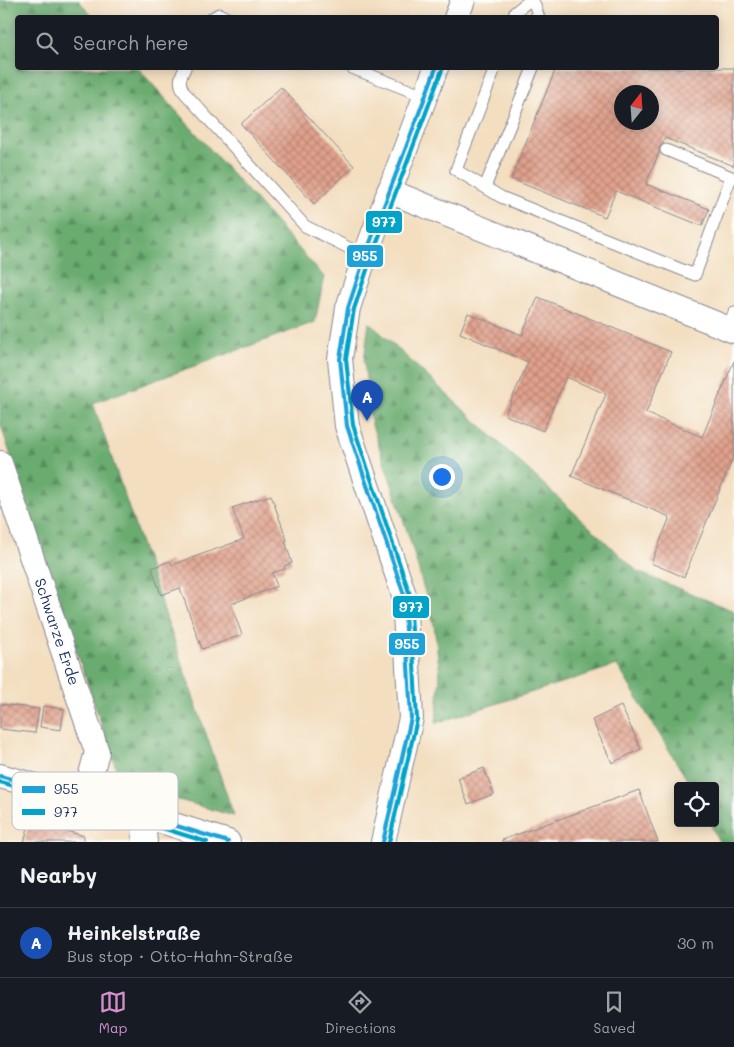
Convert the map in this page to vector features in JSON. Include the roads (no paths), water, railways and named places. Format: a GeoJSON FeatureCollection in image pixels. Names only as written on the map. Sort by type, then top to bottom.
{"type":"FeatureCollection","features":[{"type":"Feature","properties":{"kind":"street"},"geometry":{"type":"LineString","coordinates":[[457,15],[463,0]]}},
{"type":"Feature","properties":{"kind":"street"},"geometry":{"type":"LineString","coordinates":[[383,842],[411,718],[404,595],[347,426],[340,359],[348,308],[365,256],[435,70]]}},
{"type":"Feature","properties":{"kind":"street"},"geometry":{"type":"LineString","coordinates":[[389,192],[732,324]]}},
{"type":"Feature","properties":{"kind":"street","name":"Schwarze Erde"},"geometry":{"type":"LineString","coordinates":[[0,463],[97,752],[92,772]]}},
{"type":"Feature","properties":{"kind":"street"},"geometry":{"type":"LineString","coordinates":[[178,827],[228,842]]}},
{"type":"Feature","properties":{"kind":"lane"},"geometry":{"type":"LineString","coordinates":[[514,15],[515,12],[532,0],[538,15]]}},
{"type":"Feature","properties":{"kind":"lane"},"geometry":{"type":"LineString","coordinates":[[184,70],[180,76],[180,85],[184,92],[305,226],[365,256]]}},
{"type":"Feature","properties":{"kind":"lane"},"geometry":{"type":"LineString","coordinates":[[357,70],[424,96]]}},
{"type":"Feature","properties":{"kind":"lane"},"geometry":{"type":"LineString","coordinates":[[493,70],[456,170],[501,197],[695,275],[733,177],[666,150]]}},
{"type":"Feature","properties":{"kind":"lane"},"geometry":{"type":"LineString","coordinates":[[486,187],[532,70]]}},
{"type":"Feature","properties":{"kind":"place","name":"Heinkelstraße"},"geometry":{"type":"Point","coordinates":[367,421]}}]}
